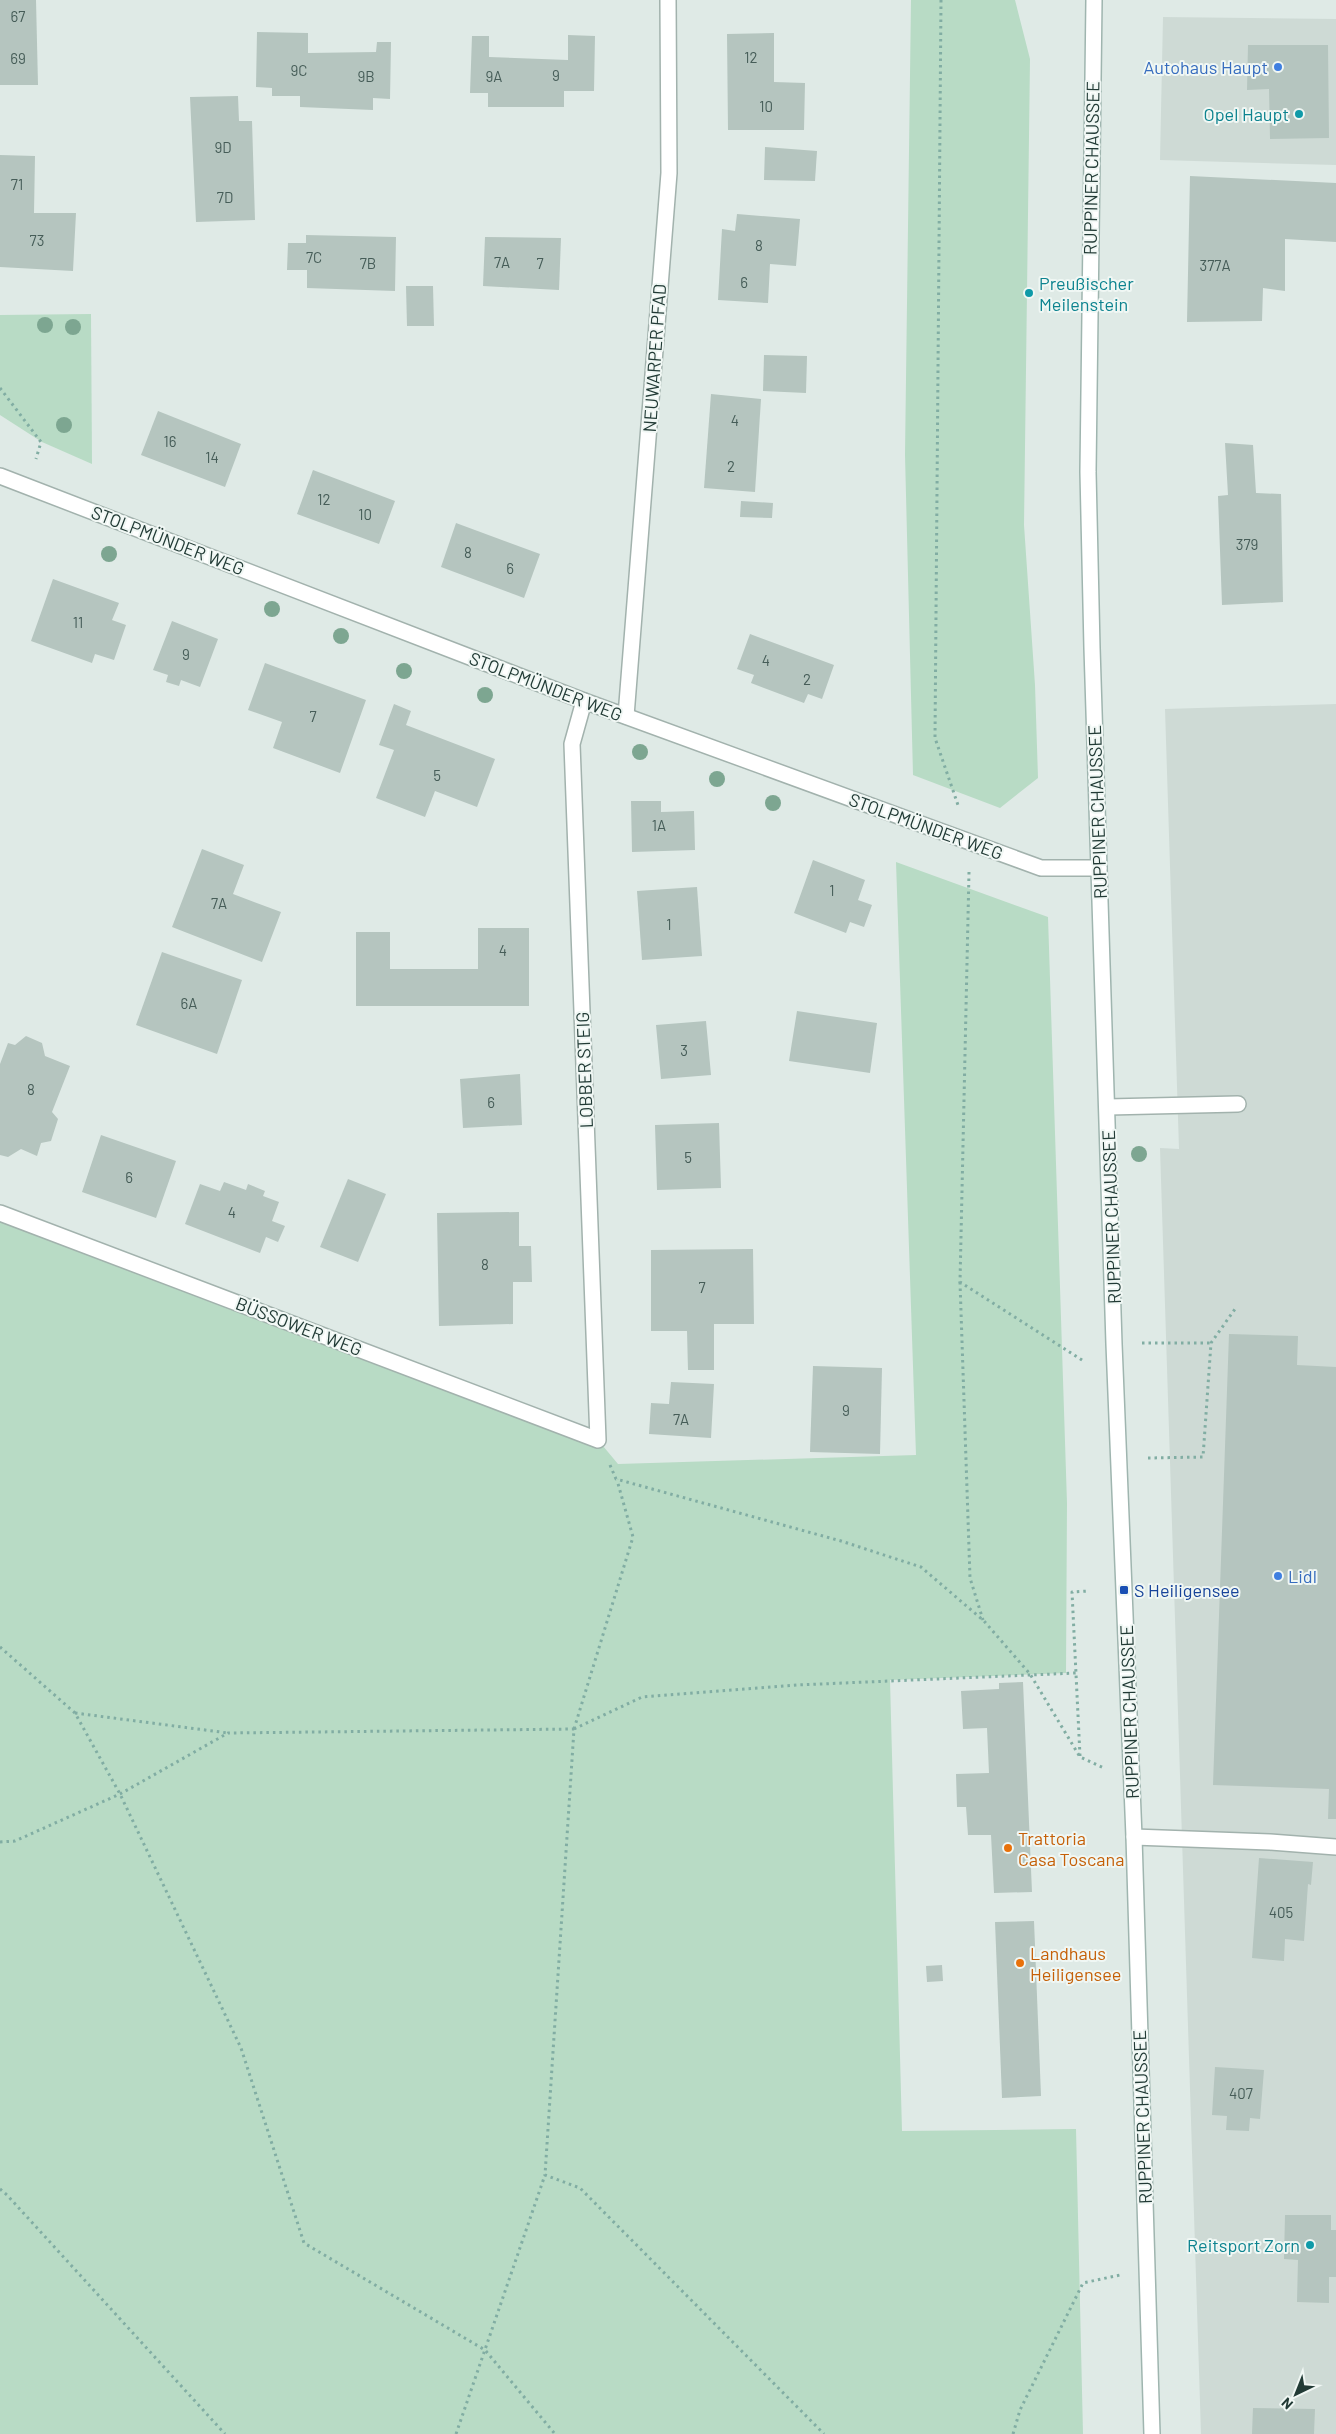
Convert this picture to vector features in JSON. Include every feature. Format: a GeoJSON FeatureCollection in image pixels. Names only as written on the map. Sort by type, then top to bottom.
{"type":"FeatureCollection","features":[{"type":"Feature","properties":{"kind":"street","name":"NEUWARPER PFAD"},"geometry":{"type":"LineString","coordinates":[[626,716],[669,173],[668,0]]}},
{"type":"Feature","properties":{"kind":"street","name":"RUPPINER CHAUSSEE"},"geometry":{"type":"LineString","coordinates":[[1094,0],[1088,472],[1114,1344],[1134,1837],[1152,2434]]}},
{"type":"Feature","properties":{"kind":"street","name":"STOLPMÜNDER WEG"},"geometry":{"type":"LineString","coordinates":[[0,476],[584,701],[1041,868],[1099,868]]}},
{"type":"Feature","properties":{"kind":"street","name":"LOBBER STEIG"},"geometry":{"type":"LineString","coordinates":[[584,701],[572,744],[598,1440]]}},
{"type":"Feature","properties":{"kind":"street"},"geometry":{"type":"LineString","coordinates":[[1108,1107],[1238,1104]]}},
{"type":"Feature","properties":{"kind":"street","name":"BÜSSOWER WEG"},"geometry":{"type":"LineString","coordinates":[[0,1213],[598,1440]]}},
{"type":"Feature","properties":{"kind":"street"},"geometry":{"type":"LineString","coordinates":[[1134,1837],[1270,1842],[1336,1848]]}},
{"type":"Feature","properties":{"kind":"path"},"geometry":{"type":"LineString","coordinates":[[941,0],[935,738],[970,842],[960,1282],[970,1578],[984,1621]]}},
{"type":"Feature","properties":{"kind":"path"},"geometry":{"type":"LineString","coordinates":[[0,388],[41,442],[28,486]]}},
{"type":"Feature","properties":{"kind":"path"},"geometry":{"type":"LineString","coordinates":[[960,1282],[1116,1381]]}},
{"type":"Feature","properties":{"kind":"path"},"geometry":{"type":"LineString","coordinates":[[1120,1458],[1203,1457],[1211,1343],[1235,1310]]}},
{"type":"Feature","properties":{"kind":"path"},"geometry":{"type":"LineString","coordinates":[[1114,1344],[1211,1343]]}},
{"type":"Feature","properties":{"kind":"path"},"geometry":{"type":"LineString","coordinates":[[456,2434],[545,2176],[574,1729],[633,1538],[616,1480],[598,1440]]}},
{"type":"Feature","properties":{"kind":"path"},"geometry":{"type":"LineString","coordinates":[[616,1480],[841,1540],[921,1567],[984,1621],[1030,1674],[1080,1757],[1132,1780]]}},
{"type":"Feature","properties":{"kind":"path"},"geometry":{"type":"LineString","coordinates":[[1080,1757],[1072,1592],[1088,1591]]}},
{"type":"Feature","properties":{"kind":"path"},"geometry":{"type":"LineString","coordinates":[[0,1647],[75,1713],[120,1794],[241,2048],[304,2242],[485,2350],[555,2434]]}},
{"type":"Feature","properties":{"kind":"path"},"geometry":{"type":"LineString","coordinates":[[75,1713],[228,1733],[574,1729],[642,1697],[797,1686],[1076,1673]]}},
{"type":"Feature","properties":{"kind":"path"},"geometry":{"type":"LineString","coordinates":[[0,1842],[15,1841],[120,1794],[228,1733]]}},
{"type":"Feature","properties":{"kind":"path"},"geometry":{"type":"LineString","coordinates":[[545,2176],[580,2188],[824,2434]]}},
{"type":"Feature","properties":{"kind":"path"},"geometry":{"type":"LineString","coordinates":[[0,2189],[7,2194],[225,2434]]}},
{"type":"Feature","properties":{"kind":"path"},"geometry":{"type":"LineString","coordinates":[[1013,2434],[1020,2410],[1083,2283],[1147,2268]]}},
{"type":"Feature","properties":{"kind":"shaded area"},"geometry":{"type":"Polygon","coordinates":[[[1163,17],[1336,19],[1336,165],[1160,160],[1163,17]]]}},
{"type":"Feature","properties":{"kind":"shaded area"},"geometry":{"type":"Polygon","coordinates":[[[1336,704],[1336,2434],[1201,2434],[1160,1148],[1179,1149],[1165,709],[1336,704]]]}},
{"type":"Feature","properties":{"kind":"green space"},"geometry":{"type":"Polygon","coordinates":[[[911,0],[1015,0],[1030,59],[1024,525],[1035,685],[1038,778],[1000,808],[913,775],[905,455],[911,0]]]}},
{"type":"Feature","properties":{"kind":"green space"},"geometry":{"type":"Polygon","coordinates":[[[91,314],[92,464],[42,442],[0,415],[0,315],[91,314]]]}},
{"type":"Feature","properties":{"kind":"green space"},"geometry":{"type":"Polygon","coordinates":[[[896,862],[1048,917],[1067,1503],[1066,1673],[890,1680],[902,2131],[1076,2129],[1083,2434],[0,2434],[0,1213],[598,1440],[618,1464],[916,1455],[896,862]]]}},
{"type":"Feature","properties":{"kind":"building"},"geometry":{"type":"Polygon","coordinates":[[[0,0],[36,0],[38,85],[0,85],[0,0]]]}},
{"type":"Feature","properties":{"kind":"building"},"geometry":{"type":"Polygon","coordinates":[[[257,32],[308,33],[308,53],[376,52],[377,42],[391,42],[390,99],[373,98],[373,110],[300,107],[300,96],[272,96],[272,88],[256,87],[257,32]]]}},
{"type":"Feature","properties":{"kind":"building"},"geometry":{"type":"Polygon","coordinates":[[[774,33],[774,82],[805,83],[804,130],[728,130],[727,34],[774,33]]]}},
{"type":"Feature","properties":{"kind":"building"},"geometry":{"type":"Polygon","coordinates":[[[568,35],[595,36],[594,91],[564,91],[564,107],[488,107],[488,93],[470,93],[472,36],[489,36],[489,57],[568,60],[568,35]]]}},
{"type":"Feature","properties":{"kind":"building","name":"Opel Haupt"},"geometry":{"type":"Polygon","coordinates":[[[1248,45],[1328,45],[1329,138],[1270,139],[1269,89],[1247,90],[1248,45]]]}},
{"type":"Feature","properties":{"kind":"building"},"geometry":{"type":"Polygon","coordinates":[[[238,96],[239,121],[252,121],[255,220],[196,222],[190,97],[238,96]]]}},
{"type":"Feature","properties":{"kind":"building"},"geometry":{"type":"Polygon","coordinates":[[[765,147],[817,151],[815,181],[764,180],[765,147]]]}},
{"type":"Feature","properties":{"kind":"building"},"geometry":{"type":"Polygon","coordinates":[[[0,155],[35,156],[34,213],[76,213],[73,271],[0,267],[0,155]]]}},
{"type":"Feature","properties":{"kind":"building"},"geometry":{"type":"Polygon","coordinates":[[[1190,176],[1336,183],[1336,242],[1285,239],[1285,291],[1263,288],[1262,321],[1187,322],[1190,176]]]}},
{"type":"Feature","properties":{"kind":"building"},"geometry":{"type":"Polygon","coordinates":[[[737,214],[800,219],[796,266],[770,264],[768,303],[718,300],[722,229],[735,231],[737,214]]]}},
{"type":"Feature","properties":{"kind":"building"},"geometry":{"type":"Polygon","coordinates":[[[306,235],[396,237],[395,291],[307,288],[307,270],[287,270],[288,243],[306,243],[306,235]]]}},
{"type":"Feature","properties":{"kind":"building"},"geometry":{"type":"Polygon","coordinates":[[[485,237],[561,238],[559,290],[483,286],[485,237]]]}},
{"type":"Feature","properties":{"kind":"building"},"geometry":{"type":"Polygon","coordinates":[[[406,286],[433,286],[434,326],[407,326],[406,286]]]}},
{"type":"Feature","properties":{"kind":"building"},"geometry":{"type":"Polygon","coordinates":[[[764,355],[807,356],[806,393],[763,391],[764,355]]]}},
{"type":"Feature","properties":{"kind":"building"},"geometry":{"type":"Polygon","coordinates":[[[711,394],[761,399],[755,492],[704,488],[711,394]]]}},
{"type":"Feature","properties":{"kind":"building"},"geometry":{"type":"Polygon","coordinates":[[[158,411],[241,444],[225,487],[141,455],[158,411]]]}},
{"type":"Feature","properties":{"kind":"building"},"geometry":{"type":"Polygon","coordinates":[[[1225,443],[1253,445],[1256,493],[1281,494],[1283,602],[1222,605],[1218,496],[1228,495],[1225,443]]]}},
{"type":"Feature","properties":{"kind":"building"},"geometry":{"type":"Polygon","coordinates":[[[313,470],[395,501],[379,544],[297,514],[313,470]]]}},
{"type":"Feature","properties":{"kind":"building"},"geometry":{"type":"Polygon","coordinates":[[[741,501],[773,503],[772,518],[740,517],[741,501]]]}},
{"type":"Feature","properties":{"kind":"building"},"geometry":{"type":"Polygon","coordinates":[[[456,523],[540,554],[524,598],[441,567],[456,523]]]}},
{"type":"Feature","properties":{"kind":"building"},"geometry":{"type":"Polygon","coordinates":[[[53,579],[119,603],[112,620],[126,625],[114,660],[95,654],[92,663],[31,641],[53,579]]]}},
{"type":"Feature","properties":{"kind":"building"},"geometry":{"type":"Polygon","coordinates":[[[172,621],[218,639],[200,687],[181,680],[179,686],[166,682],[168,675],[153,670],[172,621]]]}},
{"type":"Feature","properties":{"kind":"building"},"geometry":{"type":"Polygon","coordinates":[[[750,634],[834,665],[822,699],[808,694],[804,703],[751,683],[754,675],[737,669],[750,634]]]}},
{"type":"Feature","properties":{"kind":"building"},"geometry":{"type":"Polygon","coordinates":[[[265,663],[366,700],[340,773],[273,748],[282,722],[248,710],[265,663]]]}},
{"type":"Feature","properties":{"kind":"building"},"geometry":{"type":"Polygon","coordinates":[[[394,704],[411,711],[406,725],[495,759],[477,807],[435,791],[425,817],[376,798],[394,750],[379,745],[394,704]]]}},
{"type":"Feature","properties":{"kind":"building"},"geometry":{"type":"Polygon","coordinates":[[[631,801],[661,801],[661,812],[694,811],[695,850],[632,852],[631,801]]]}},
{"type":"Feature","properties":{"kind":"building"},"geometry":{"type":"Polygon","coordinates":[[[202,849],[244,865],[233,894],[281,912],[262,962],[172,927],[202,849]]]}},
{"type":"Feature","properties":{"kind":"building"},"geometry":{"type":"Polygon","coordinates":[[[813,860],[865,880],[858,900],[872,905],[864,927],[850,922],[846,933],[794,913],[813,860]]]}},
{"type":"Feature","properties":{"kind":"building"},"geometry":{"type":"Polygon","coordinates":[[[697,887],[702,956],[642,960],[637,891],[697,887]]]}},
{"type":"Feature","properties":{"kind":"building"},"geometry":{"type":"Polygon","coordinates":[[[478,928],[529,928],[529,1006],[356,1006],[356,932],[390,932],[390,969],[478,969],[478,928]]]}},
{"type":"Feature","properties":{"kind":"building"},"geometry":{"type":"Polygon","coordinates":[[[162,952],[242,980],[217,1054],[136,1025],[162,952]]]}},
{"type":"Feature","properties":{"kind":"building"},"geometry":{"type":"Polygon","coordinates":[[[797,1011],[877,1023],[870,1073],[789,1061],[797,1011]]]}},
{"type":"Feature","properties":{"kind":"building"},"geometry":{"type":"Polygon","coordinates":[[[706,1021],[711,1075],[661,1079],[656,1025],[706,1021]]]}},
{"type":"Feature","properties":{"kind":"building"},"geometry":{"type":"Polygon","coordinates":[[[26,1036],[42,1043],[45,1056],[70,1066],[52,1112],[58,1119],[51,1141],[41,1143],[37,1156],[21,1149],[8,1157],[0,1155],[0,1064],[8,1043],[15,1045],[26,1036]]]}},
{"type":"Feature","properties":{"kind":"building"},"geometry":{"type":"Polygon","coordinates":[[[520,1074],[522,1125],[463,1128],[460,1079],[520,1074]]]}},
{"type":"Feature","properties":{"kind":"building"},"geometry":{"type":"Polygon","coordinates":[[[719,1123],[721,1188],[657,1190],[655,1125],[719,1123]]]}},
{"type":"Feature","properties":{"kind":"building"},"geometry":{"type":"Polygon","coordinates":[[[101,1135],[176,1161],[156,1218],[82,1192],[101,1135]]]}},
{"type":"Feature","properties":{"kind":"building"},"geometry":{"type":"Polygon","coordinates":[[[348,1179],[386,1194],[358,1262],[320,1247],[348,1179]]]}},
{"type":"Feature","properties":{"kind":"building"},"geometry":{"type":"Polygon","coordinates":[[[224,1182],[246,1190],[248,1184],[265,1191],[263,1196],[279,1202],[272,1221],[285,1226],[278,1242],[266,1237],[260,1253],[185,1224],[200,1184],[220,1191],[224,1182]]]}},
{"type":"Feature","properties":{"kind":"building"},"geometry":{"type":"Polygon","coordinates":[[[519,1212],[519,1246],[531,1246],[532,1282],[513,1282],[513,1324],[439,1326],[437,1213],[519,1212]]]}},
{"type":"Feature","properties":{"kind":"building"},"geometry":{"type":"Polygon","coordinates":[[[753,1249],[754,1324],[714,1324],[714,1370],[688,1370],[687,1331],[651,1331],[651,1250],[753,1249]]]}},
{"type":"Feature","properties":{"kind":"building","name":"Lidl"},"geometry":{"type":"Polygon","coordinates":[[[1229,1334],[1298,1336],[1297,1365],[1336,1367],[1336,1819],[1328,1819],[1329,1789],[1213,1785],[1229,1334]]]}},
{"type":"Feature","properties":{"kind":"building"},"geometry":{"type":"Polygon","coordinates":[[[813,1366],[882,1368],[880,1454],[810,1452],[813,1366]]]}},
{"type":"Feature","properties":{"kind":"building"},"geometry":{"type":"Polygon","coordinates":[[[671,1382],[714,1384],[711,1438],[649,1434],[651,1403],[669,1404],[671,1382]]]}},
{"type":"Feature","properties":{"kind":"building"},"geometry":{"type":"Polygon","coordinates":[[[1023,1682],[1032,1892],[994,1893],[991,1835],[968,1835],[966,1807],[957,1807],[956,1774],[989,1773],[987,1728],[963,1729],[961,1691],[999,1689],[999,1683],[1023,1682]]]}},
{"type":"Feature","properties":{"kind":"building"},"geometry":{"type":"Polygon","coordinates":[[[1259,1858],[1313,1862],[1311,1885],[1308,1884],[1304,1941],[1285,1939],[1284,1961],[1252,1958],[1259,1858]]]}},
{"type":"Feature","properties":{"kind":"building"},"geometry":{"type":"Polygon","coordinates":[[[1034,1921],[1041,2096],[1002,2098],[995,1922],[1034,1921]]]}},
{"type":"Feature","properties":{"kind":"building"},"geometry":{"type":"Polygon","coordinates":[[[942,1965],[943,1981],[927,1982],[926,1966],[942,1965]]]}},
{"type":"Feature","properties":{"kind":"building"},"geometry":{"type":"Polygon","coordinates":[[[1215,2067],[1264,2070],[1260,2119],[1250,2118],[1249,2131],[1226,2130],[1227,2116],[1212,2115],[1215,2067]]]}},
{"type":"Feature","properties":{"kind":"building","name":"Reitsport Zorn"},"geometry":{"type":"Polygon","coordinates":[[[1285,2215],[1331,2215],[1331,2230],[1336,2230],[1336,2277],[1329,2277],[1329,2303],[1297,2302],[1298,2260],[1284,2259],[1285,2215]]]}},
{"type":"Feature","properties":{"kind":"building"},"geometry":{"type":"Polygon","coordinates":[[[1253,2408],[1315,2409],[1314,2434],[1252,2434],[1253,2408]]]}},
{"type":"Feature","properties":{"kind":"place","name":"Autohaus Haupt"},"geometry":{"type":"Point","coordinates":[1278,67]}},
{"type":"Feature","properties":{"kind":"place","name":"Opel Haupt"},"geometry":{"type":"Point","coordinates":[1299,114]}},
{"type":"Feature","properties":{"kind":"place","name":"Preußischer Meilenstein"},"geometry":{"type":"Point","coordinates":[1029,293]}},
{"type":"Feature","properties":{"kind":"place","name":"Lidl"},"geometry":{"type":"Point","coordinates":[1278,1576]}},
{"type":"Feature","properties":{"kind":"place","name":"S Heiligensee"},"geometry":{"type":"Point","coordinates":[1124,1590]}},
{"type":"Feature","properties":{"kind":"place","name":"Trattoria Casa Toscana"},"geometry":{"type":"Point","coordinates":[1008,1848]}},
{"type":"Feature","properties":{"kind":"place","name":"Landhaus Heiligensee"},"geometry":{"type":"Point","coordinates":[1020,1963]}},
{"type":"Feature","properties":{"kind":"place","name":"Reitsport Zorn"},"geometry":{"type":"Point","coordinates":[1310,2245]}}]}
